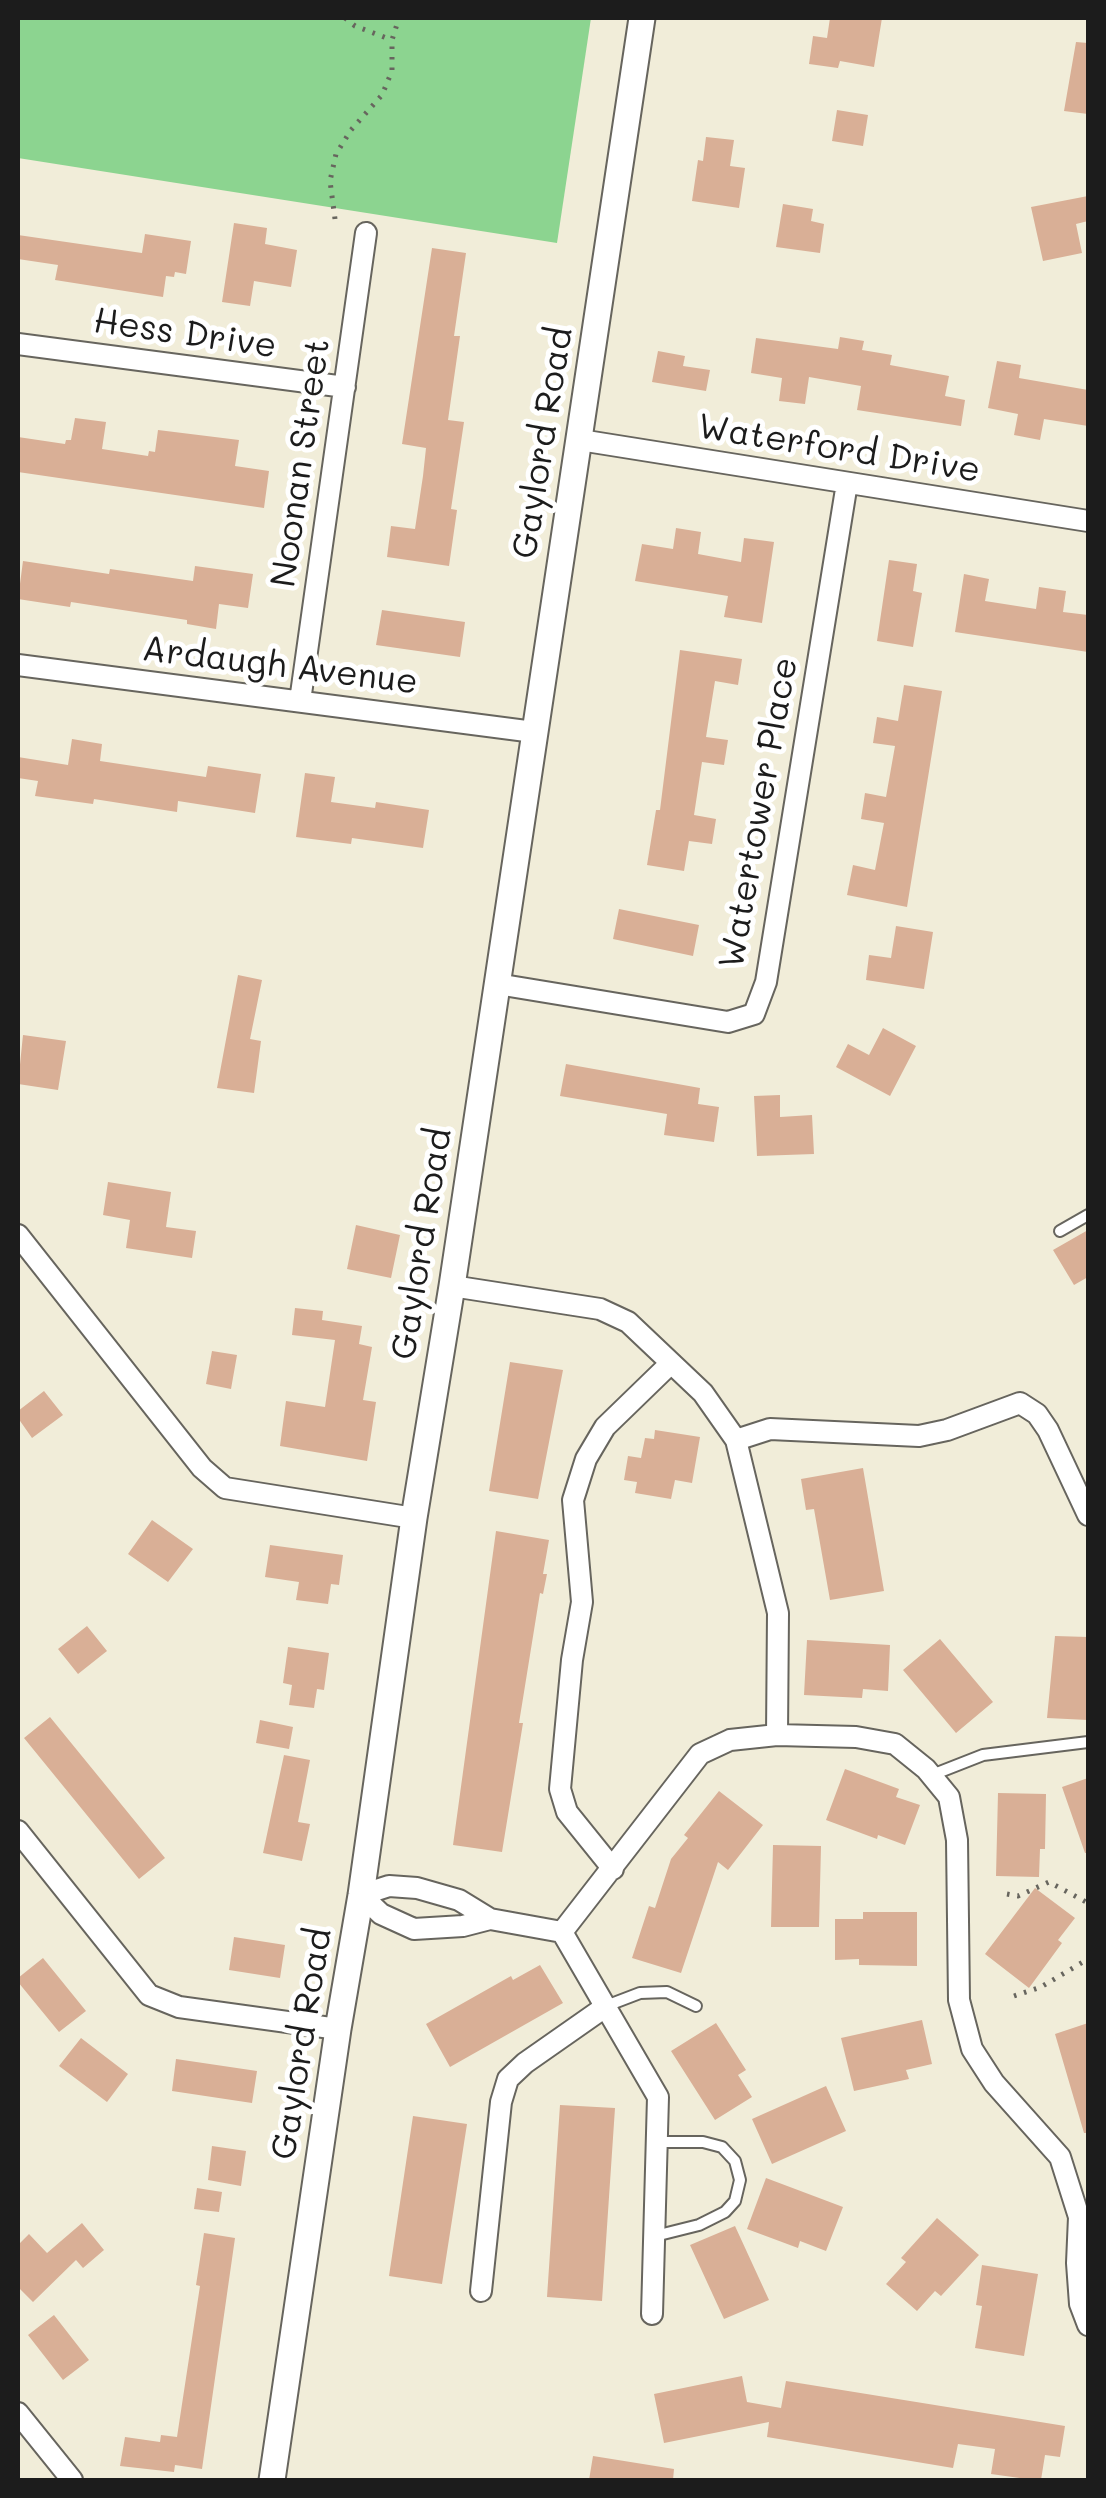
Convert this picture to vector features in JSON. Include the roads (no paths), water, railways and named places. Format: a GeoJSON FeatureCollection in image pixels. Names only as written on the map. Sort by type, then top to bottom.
{"type":"FeatureCollection","features":[{"type":"Feature","properties":{"kind":"street","name":"Gaylord Road"},"geometry":{"type":"LineString","coordinates":[[272,2480],[642,18]]}},
{"type":"Feature","properties":{"kind":"street","name":"Noonan Street"},"geometry":{"type":"LineString","coordinates":[[300,701],[366,234]]}},
{"type":"Feature","properties":{"kind":"street","name":"Hess Drive"},"geometry":{"type":"LineString","coordinates":[[18,344],[345,387]]}},
{"type":"Feature","properties":{"kind":"street","name":"Waterford Drive"},"geometry":{"type":"LineString","coordinates":[[580,440],[1088,522]]}},
{"type":"Feature","properties":{"kind":"street","name":"Watertower Place"},"geometry":{"type":"LineString","coordinates":[[497,984],[728,1022],[754,1014],[766,982],[847,483]]}},
{"type":"Feature","properties":{"kind":"street","name":"Ardaugh Avenue"},"geometry":{"type":"LineString","coordinates":[[18,665],[534,732]]}},
{"type":"Feature","properties":{"kind":"street"},"geometry":{"type":"LineString","coordinates":[[18,1234],[202,1468],[226,1488],[414,1518]]}},
{"type":"Feature","properties":{"kind":"street"},"geometry":{"type":"LineString","coordinates":[[452,1286],[600,1310],[628,1322],[703,1393],[736,1440],[778,1613],[777,1735]]}},
{"type":"Feature","properties":{"kind":"street"},"geometry":{"type":"LineString","coordinates":[[613,1869],[567,1812],[560,1789],[572,1660],[582,1602],[573,1500],[586,1459],[604,1427],[671,1362]]}},
{"type":"Feature","properties":{"kind":"street"},"geometry":{"type":"LineString","coordinates":[[736,1440],[770,1429],[919,1436],[947,1430],[1020,1402],[1037,1414],[1048,1430],[1088,1516]]}},
{"type":"Feature","properties":{"kind":"street"},"geometry":{"type":"LineString","coordinates":[[562,1932],[700,1754],[730,1740],[777,1735],[856,1738],[895,1744],[931,1775],[949,1798],[958,1840],[959,2000],[972,2049],[994,2082],[1060,2157],[1079,2218],[1080,2304],[1088,2325]]}},
{"type":"Feature","properties":{"kind":"street"},"geometry":{"type":"LineString","coordinates":[[18,1832],[148,1994],[179,2007],[338,2029]]}},
{"type":"Feature","properties":{"kind":"street"},"geometry":{"type":"LineString","coordinates":[[490,1919],[463,1926],[414,1929],[381,1914],[361,1894],[390,1886],[417,1888],[458,1900],[490,1919],[562,1932],[658,2097],[652,2314]]}},
{"type":"Feature","properties":{"kind":"street"},"geometry":{"type":"LineString","coordinates":[[482,2292],[502,2102],[508,2079],[525,2062],[605,2007]]}},
{"type":"Feature","properties":{"kind":"street"},"geometry":{"type":"LineString","coordinates":[[18,2413],[72,2480]]}},
{"type":"Feature","properties":{"kind":"lane"},"geometry":{"type":"LineString","coordinates":[[1060,1230],[1088,1215]]}},
{"type":"Feature","properties":{"kind":"lane"},"geometry":{"type":"LineString","coordinates":[[931,1775],[982,1755],[1088,1742]]}},
{"type":"Feature","properties":{"kind":"lane"},"geometry":{"type":"LineString","coordinates":[[605,2007],[640,1993],[667,1992],[696,2006]]}},
{"type":"Feature","properties":{"kind":"lane"},"geometry":{"type":"LineString","coordinates":[[655,2236],[699,2225],[724,2212],[736,2201],[740,2180],[735,2161],[722,2147],[703,2142],[659,2142]]}}]}
